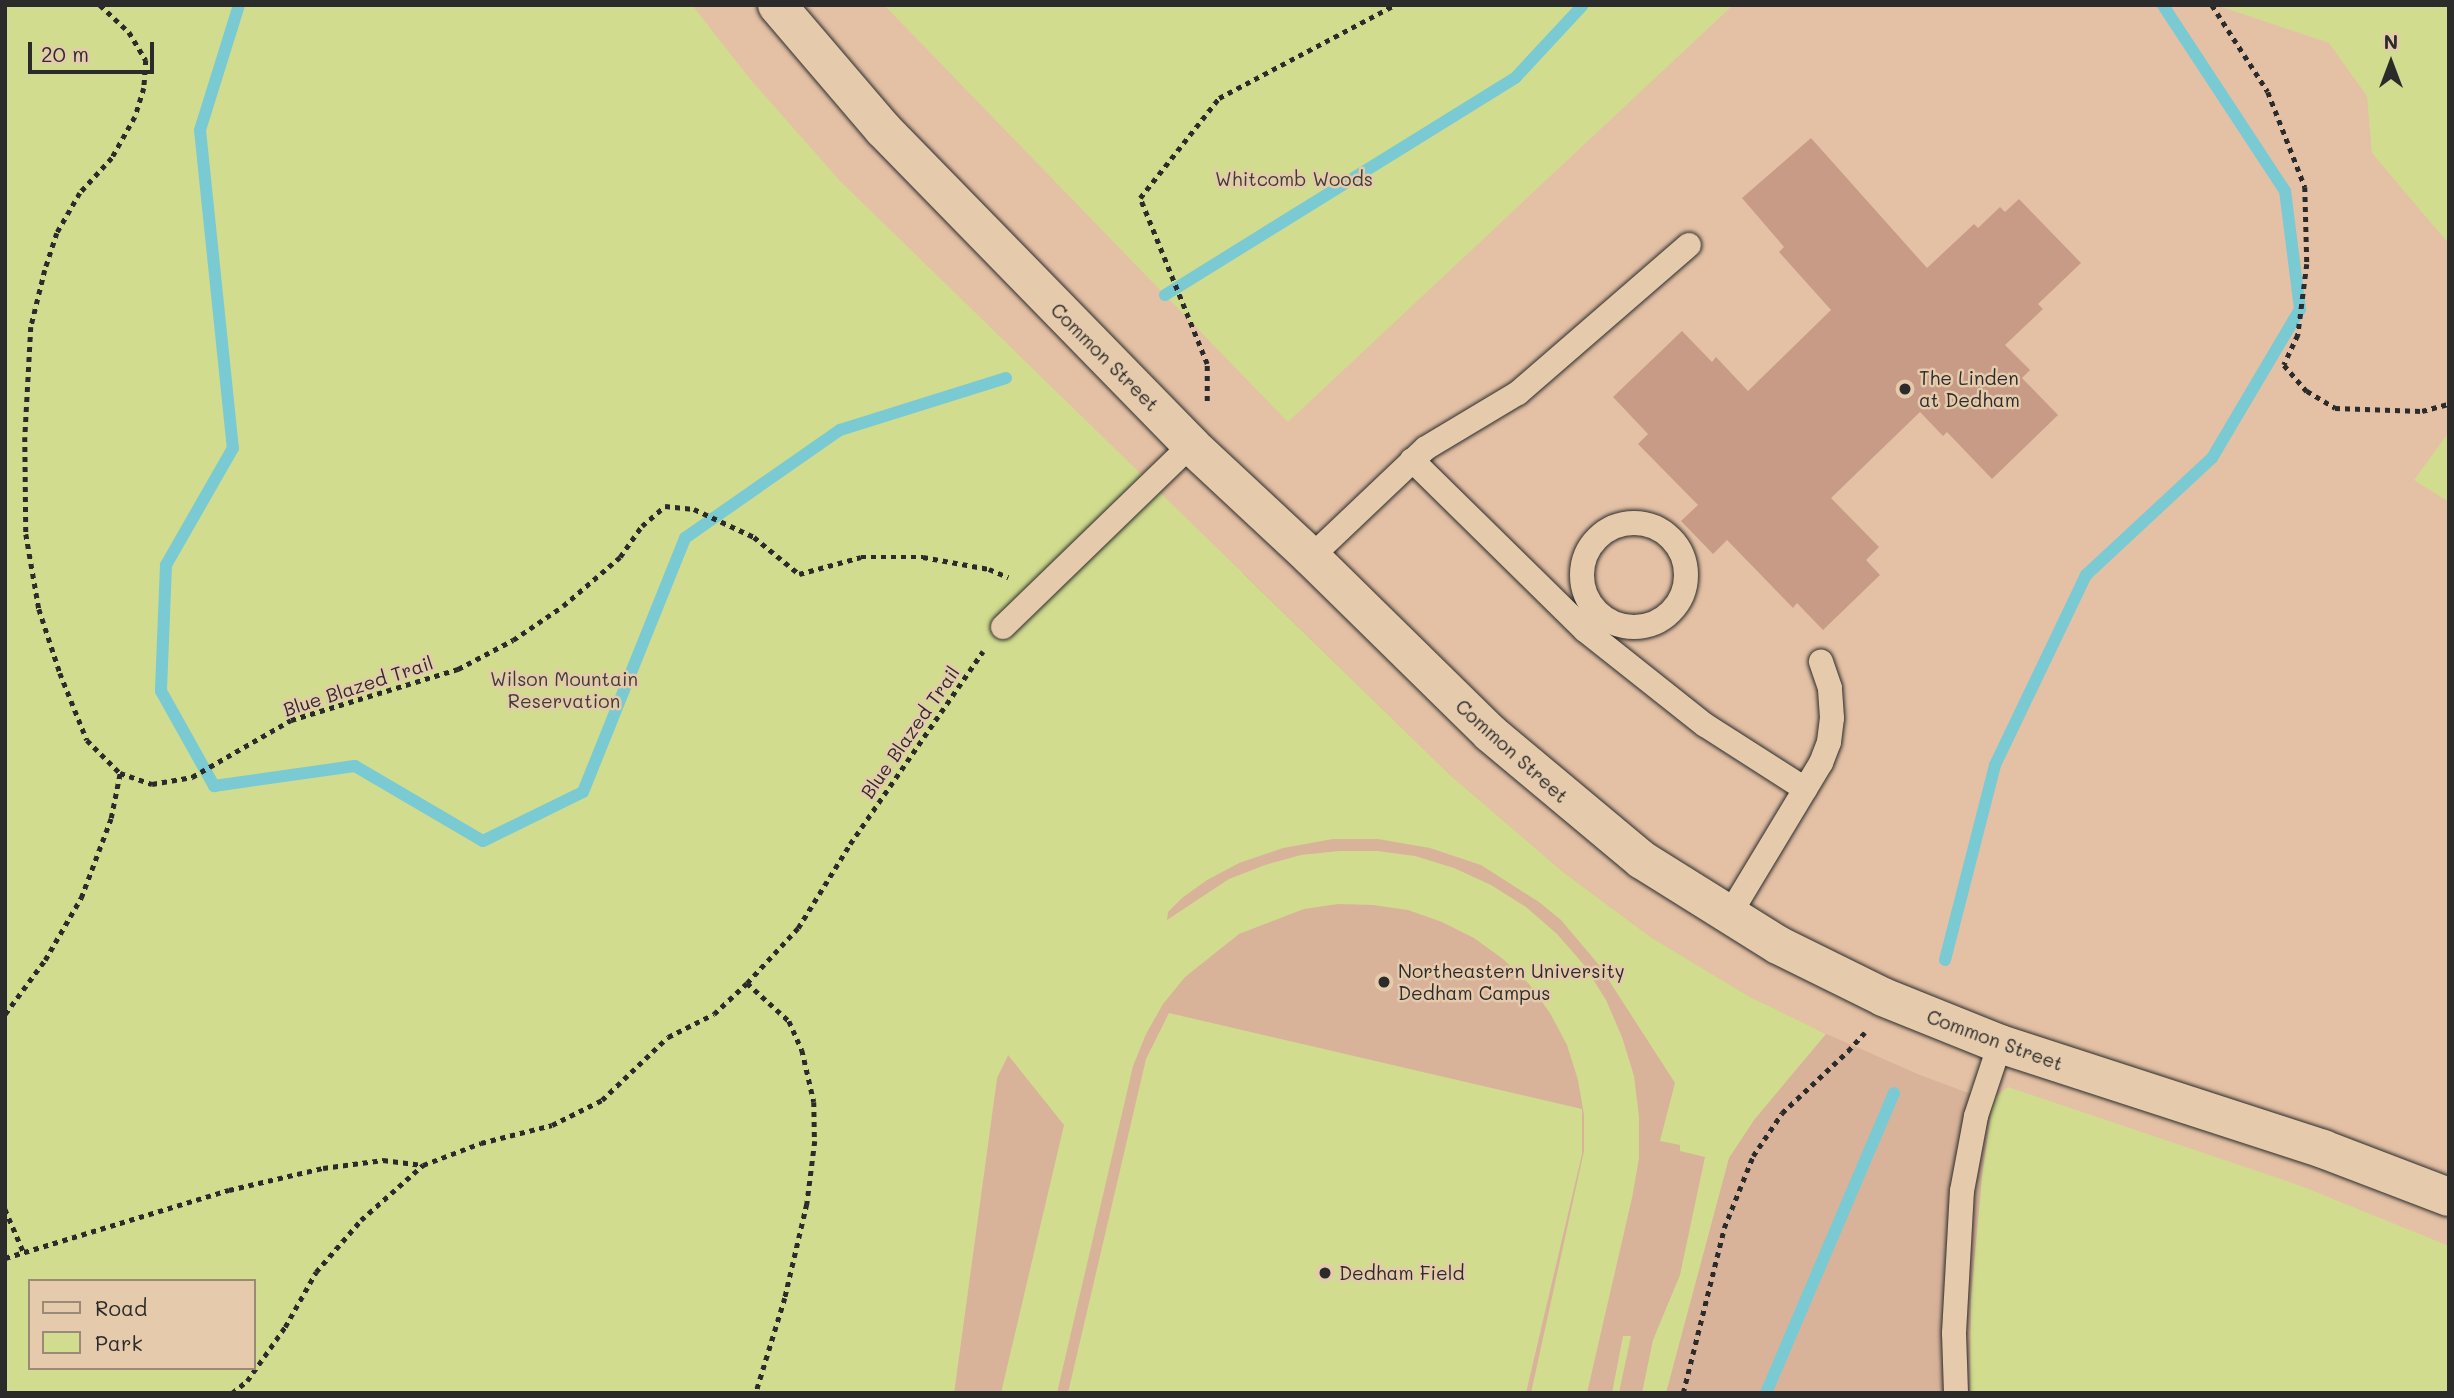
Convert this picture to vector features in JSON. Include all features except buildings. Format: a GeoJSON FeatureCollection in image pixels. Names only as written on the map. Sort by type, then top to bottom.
{"type":"FeatureCollection","features":[{"type":"Feature","properties":{"kind":"main road","name":"Common Street"},"geometry":{"type":"LineString","coordinates":[[777,5],[883,129],[1191,445],[1311,557],[1490,733],[1562,796],[1642,860],[1728,917],[1778,946],[1883,997],[2000,1044],[2323,1149],[2449,1197]]}},
{"type":"Feature","properties":{"kind":"lane"},"geometry":{"type":"LineString","coordinates":[[1311,557],[1412,460],[1518,393],[1689,245]]}},
{"type":"Feature","properties":{"kind":"lane"},"geometry":{"type":"LineString","coordinates":[[1003,627],[1191,445]]}},
{"type":"Feature","properties":{"kind":"lane"},"geometry":{"type":"LineString","coordinates":[[1412,460],[1705,725],[1805,789]]}},
{"type":"Feature","properties":{"kind":"lane"},"geometry":{"type":"LineString","coordinates":[[1625,523],[1642,523],[1672,539],[1681,553],[1685,587],[1678,602],[1667,615],[1652,624],[1596,625],[1591,604],[1583,589],[1581,572],[1585,555],[1595,540],[1608,529],[1625,523]]}},
{"type":"Feature","properties":{"kind":"lane"},"geometry":{"type":"LineString","coordinates":[[1728,917],[1825,752],[1832,718],[1830,688],[1821,662]]}},
{"type":"Feature","properties":{"kind":"lane"},"geometry":{"type":"LineString","coordinates":[[1956,1393],[1954,1334],[1962,1191],[1976,1116],[2000,1044]]}},
{"type":"Feature","properties":{"kind":"path","name":"Blue Blazed Trail"},"geometry":{"type":"LineString","coordinates":[[100,5],[130,32],[146,61],[144,88],[135,117],[112,158],[80,193],[57,233],[45,270],[31,327],[24,436],[26,534],[39,609],[64,685],[87,740],[120,773],[152,785],[192,777],[291,720],[458,669],[513,640],[563,606],[620,557],[642,526],[665,506],[694,509],[754,537],[799,574],[861,557],[923,557],[989,569],[1010,578],[1034,595]]}},
{"type":"Feature","properties":{"kind":"path"},"geometry":{"type":"LineString","coordinates":[[1191,445],[1208,394],[1207,364],[1140,198],[1219,98],[1395,5]]}},
{"type":"Feature","properties":{"kind":"path"},"geometry":{"type":"LineString","coordinates":[[2212,5],[2268,92],[2305,187],[2307,264],[2298,335],[2284,365],[2307,391],[2335,408],[2422,411],[2449,404]]}},
{"type":"Feature","properties":{"kind":"path","name":"Blue Blazed Trail"},"geometry":{"type":"LineString","coordinates":[[256,1368],[285,1327],[316,1272],[361,1220],[424,1166],[481,1143],[552,1125],[602,1100],[668,1037],[714,1014],[747,983],[798,928],[849,844],[1003,627]]}},
{"type":"Feature","properties":{"kind":"path"},"geometry":{"type":"LineString","coordinates":[[5,1014],[45,960],[81,898],[111,818],[120,773]]}},
{"type":"Feature","properties":{"kind":"path"},"geometry":{"type":"LineString","coordinates":[[747,983],[789,1021],[802,1050],[814,1102],[815,1128],[807,1204],[785,1298],[756,1393]]}},
{"type":"Feature","properties":{"kind":"path"},"geometry":{"type":"LineString","coordinates":[[1684,1393],[1724,1228],[1753,1156],[1782,1113],[1863,1034],[1883,997]]}},
{"type":"Feature","properties":{"kind":"path"},"geometry":{"type":"LineString","coordinates":[[5,1258],[229,1190],[323,1168],[383,1160],[424,1166]]}},
{"type":"Feature","properties":{"kind":"path"},"geometry":{"type":"LineString","coordinates":[[5,1209],[24,1253]]}},
{"type":"Feature","properties":{"kind":"path","name":"Blue Blazed Trail"},"geometry":{"type":"LineString","coordinates":[[232,1393],[247,1381],[255,1370]]}},
{"type":"Feature","properties":{"kind":"shaded area","name":"Northeastern University Dedham Campus"},"geometry":{"type":"Polygon","coordinates":[[[1243,573],[1450,775],[1563,872],[1652,938],[1750,997],[1804,1024],[1920,1075],[2036,1118],[2449,1393],[954,1393],[997,1078],[1243,573]]]}},
{"type":"Feature","properties":{"kind":"green space","name":"Wilson Mountain Reservation"},"geometry":{"type":"Polygon","coordinates":[[[5,5],[692,5],[750,79],[840,181],[1450,775],[1563,872],[1652,938],[1750,997],[1826,1034],[1754,1120],[1729,1158],[1666,1393],[1642,1393],[1653,1340],[1680,1275],[1705,1157],[1680,1151],[1680,1145],[1660,1141],[1675,1083],[1599,965],[1561,920],[1539,902],[1481,865],[1430,848],[1378,839],[1333,839],[1283,848],[1239,863],[1207,880],[1182,898],[1168,912],[1167,920],[1229,879],[1265,865],[1301,855],[1377,851],[1415,856],[1454,868],[1491,885],[1526,907],[1557,934],[1584,965],[1606,1000],[1622,1037],[1634,1076],[1639,1117],[1639,1158],[1632,1198],[1587,1393],[1531,1393],[1584,1151],[1584,1115],[1578,1080],[1567,1045],[1550,1013],[1529,984],[1503,959],[1474,938],[1442,922],[1408,910],[1338,904],[1304,909],[1239,934],[1185,977],[1163,1004],[1146,1034],[1133,1066],[1057,1393],[1001,1393],[1064,1125],[1008,1055],[997,1078],[954,1393],[5,1393],[5,5]]]}},
{"type":"Feature","properties":{"kind":"green space","name":"Whitcomb Woods"},"geometry":{"type":"Polygon","coordinates":[[[884,5],[1733,5],[1288,422],[884,5]]]}},
{"type":"Feature","properties":{"kind":"green space"},"geometry":{"type":"Polygon","coordinates":[[[2216,5],[2449,5],[2449,244],[2372,153],[2367,96],[2329,43],[2216,5]]]}},
{"type":"Feature","properties":{"kind":"green space"},"geometry":{"type":"Polygon","coordinates":[[[2449,432],[2449,502],[2414,480],[2449,432]]]}},
{"type":"Feature","properties":{"kind":"green space","name":"Dedham Field"},"geometry":{"type":"Polygon","coordinates":[[[1169,1013],[1582,1109],[1582,1154],[1526,1393],[1068,1393],[1146,1059],[1169,1013]]]}},
{"type":"Feature","properties":{"kind":"green space"},"geometry":{"type":"Polygon","coordinates":[[[2008,1087],[2301,1186],[2449,1246],[2449,1393],[1970,1393],[1971,1299],[1982,1177],[1993,1099],[2008,1087]]]}},
{"type":"Feature","properties":{"kind":"green space"},"geometry":{"type":"Polygon","coordinates":[[[1623,1336],[1631,1336],[1619,1393],[1612,1393],[1623,1336]]]}},
{"type":"Feature","properties":{"kind":"waterway"},"geometry":{"type":"LineString","coordinates":[[239,5],[200,130],[233,448],[166,565],[161,691],[214,786],[355,766],[483,841],[583,792],[685,538],[840,430],[1006,378]]}},
{"type":"Feature","properties":{"kind":"waterway"},"geometry":{"type":"LineString","coordinates":[[1165,295],[1516,77],[1583,5]]}},
{"type":"Feature","properties":{"kind":"waterway"},"geometry":{"type":"LineString","coordinates":[[1945,960],[1995,765],[2086,575],[2212,458],[2300,309],[2285,191],[2163,5]]}},
{"type":"Feature","properties":{"kind":"waterway"},"geometry":{"type":"LineString","coordinates":[[1766,1393],[1894,1093]]}},
{"type":"Feature","properties":{"kind":"place","name":"The Linden at Dedham"},"geometry":{"type":"Point","coordinates":[1905,389]}},
{"type":"Feature","properties":{"kind":"place","name":"Northeastern University Dedham Campus"},"geometry":{"type":"Point","coordinates":[1384,982]}},
{"type":"Feature","properties":{"kind":"place","name":"Dedham Field"},"geometry":{"type":"Point","coordinates":[1325,1273]}}]}
